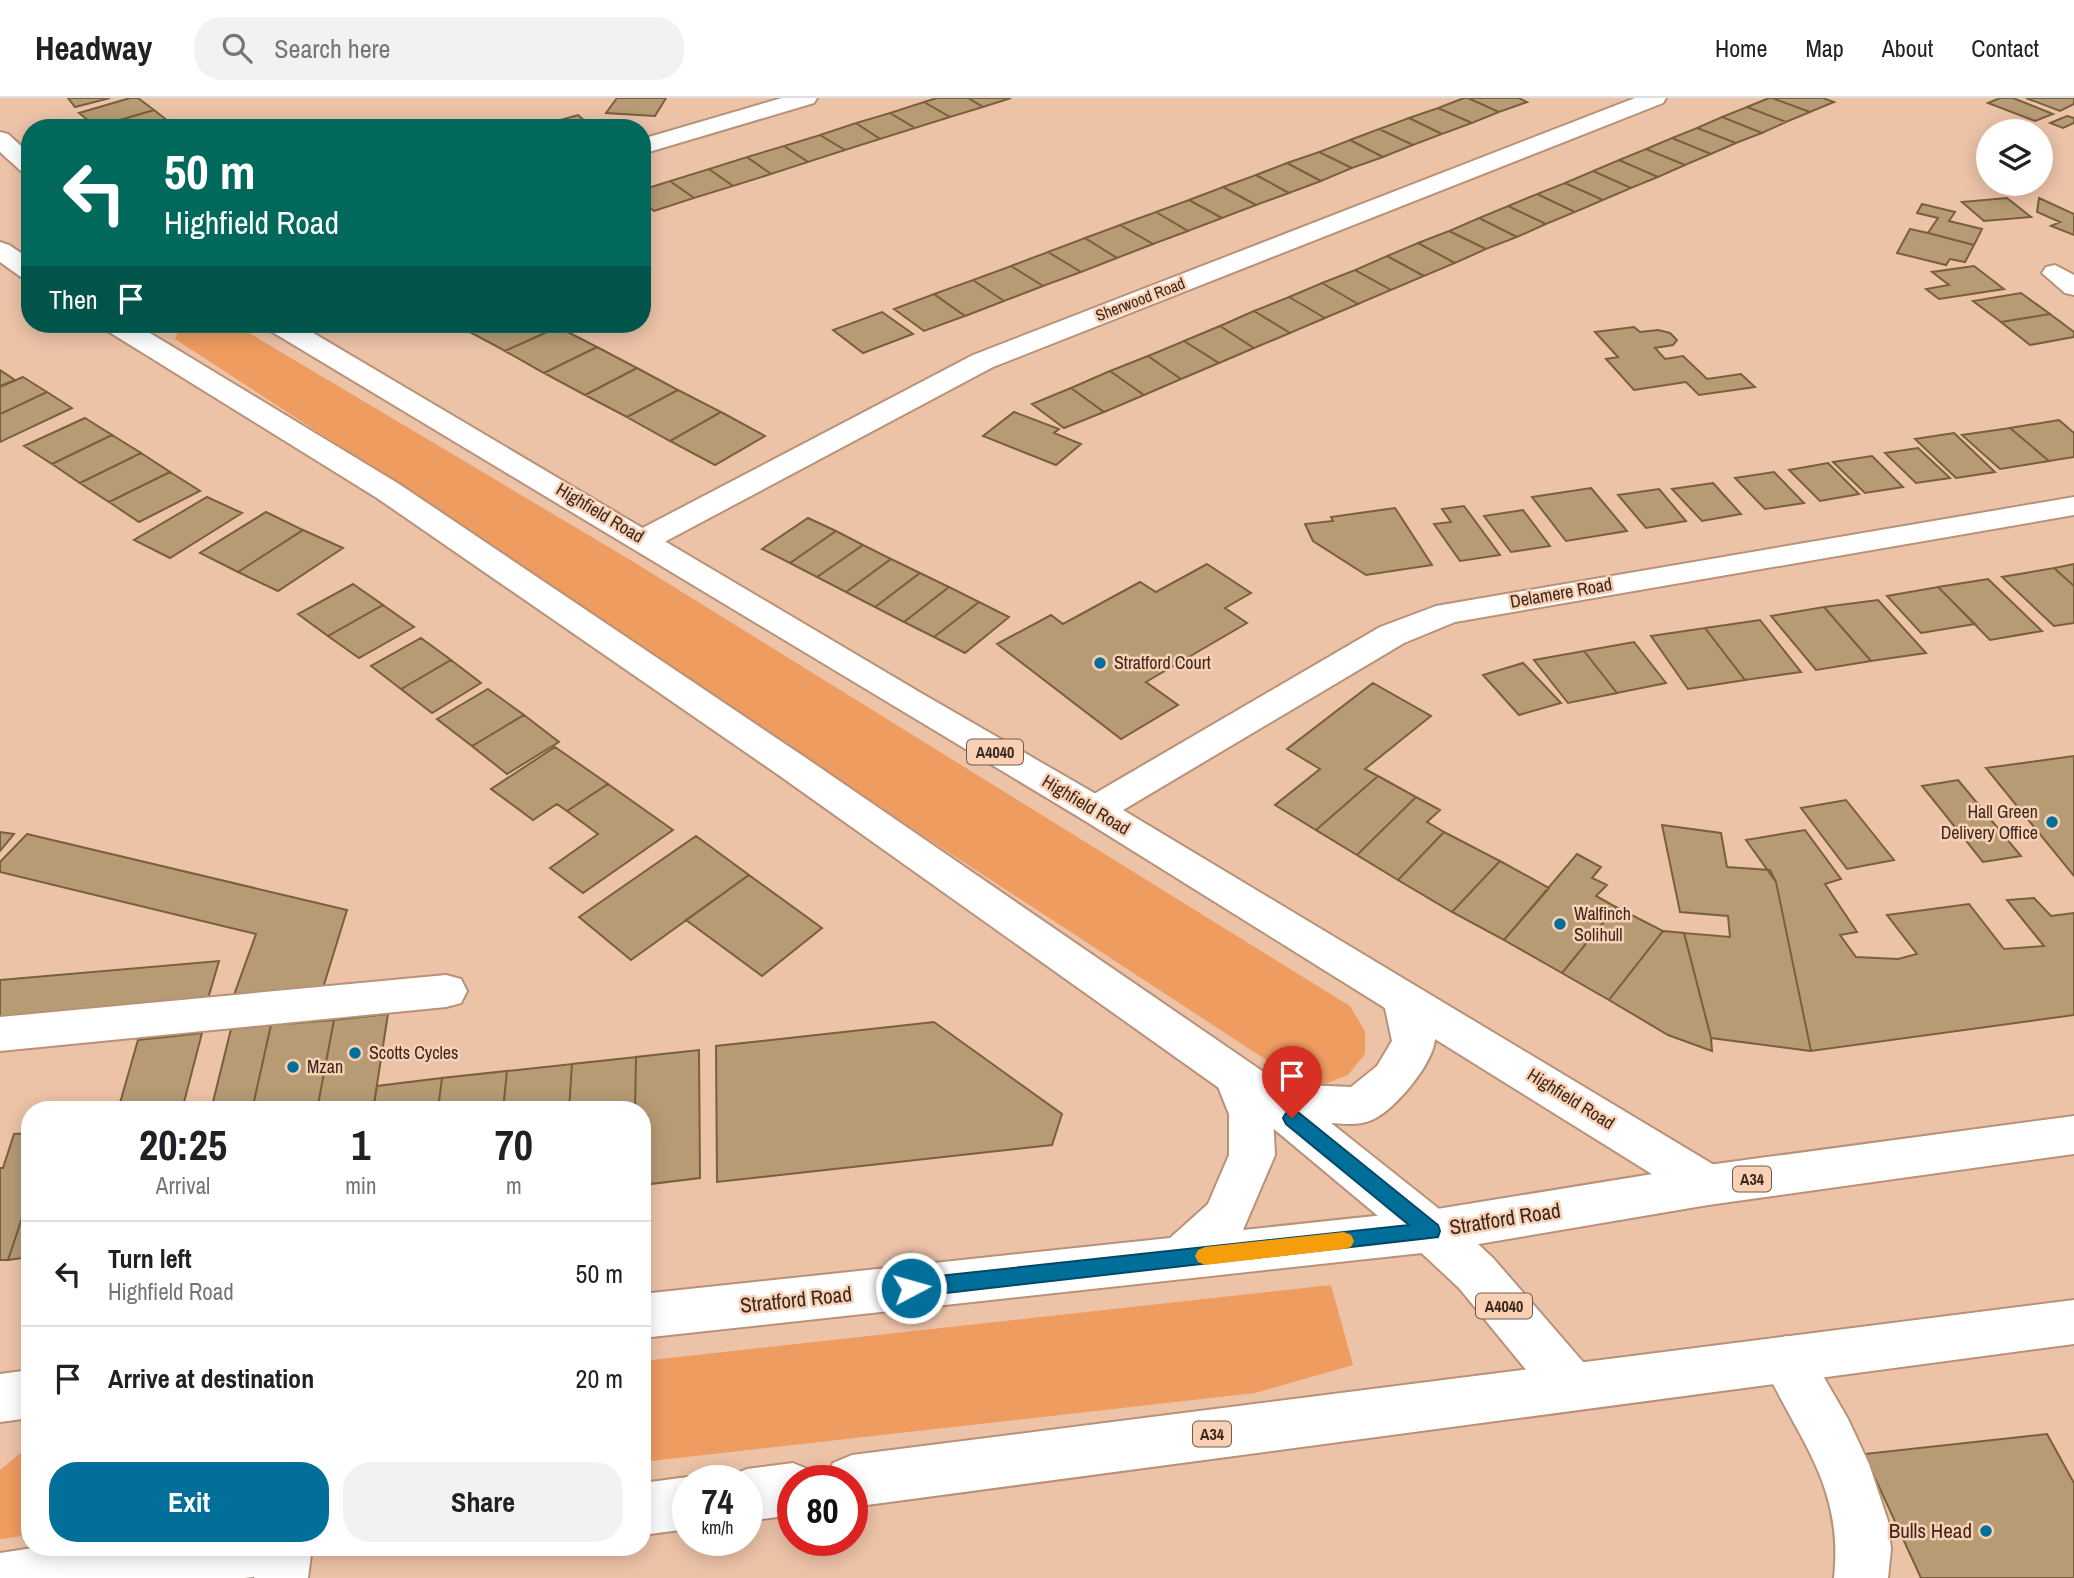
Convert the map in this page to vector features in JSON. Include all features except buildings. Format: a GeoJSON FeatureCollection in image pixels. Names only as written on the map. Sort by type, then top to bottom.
{"type":"FeatureCollection","features":[{"type":"Feature","properties":{"kind":"main road","name":"Sherwood Road"},"geometry":{"type":"LineString","coordinates":[[644,540],[983,361],[1655,98]]}},
{"type":"Feature","properties":{"kind":"main road"},"geometry":{"type":"LineString","coordinates":[[651,144],[790,100]]}},
{"type":"Feature","properties":{"kind":"main road"},"geometry":{"type":"LineString","coordinates":[[0,139],[21,159]]}},
{"type":"Feature","properties":{"kind":"main road"},"geometry":{"type":"LineString","coordinates":[[0,250],[21,265]]}},
{"type":"Feature","properties":{"kind":"main road","name":"A4040"},"geometry":{"type":"LineString","coordinates":[[131,333],[388,491],[793,766],[1273,1102],[1431,1231],[1475,1273],[1572,1387]]}},
{"type":"Feature","properties":{"kind":"main road","name":"Highfield Road"},"geometry":{"type":"LineString","coordinates":[[294,333],[1095,810],[1708,1185]]}},
{"type":"Feature","properties":{"kind":"main road","name":"Delamere Road"},"geometry":{"type":"LineString","coordinates":[[1095,810],[1392,635],[1448,613],[2074,506]]}},
{"type":"Feature","properties":{"kind":"main road"},"geometry":{"type":"LineString","coordinates":[[0,1034],[446,991]]}},
{"type":"Feature","properties":{"kind":"main road"},"geometry":{"type":"LineString","coordinates":[[1273,1102],[1359,1106],[1392,1079],[1414,1042],[1403,996]]}},
{"type":"Feature","properties":{"kind":"main road"},"geometry":{"type":"LineString","coordinates":[[1180,1259],[1226,1217],[1251,1155],[1251,1114],[1236,1077]]}},
{"type":"Feature","properties":{"kind":"main road","name":"Stratford Road"},"geometry":{"type":"LineString","coordinates":[[651,1315],[1431,1231],[1708,1185],[2074,1135]]}},
{"type":"Feature","properties":{"kind":"main road","name":"A34"},"geometry":{"type":"LineString","coordinates":[[868,1479],[2074,1322]]}},
{"type":"Feature","properties":{"kind":"main road"},"geometry":{"type":"LineString","coordinates":[[1786,1359],[1845,1465],[1863,1532],[1864,1563],[1861,1578]]}},
{"type":"Feature","properties":{"kind":"main road"},"geometry":{"type":"LineString","coordinates":[[0,1398],[21,1395]]}},
{"type":"Feature","properties":{"kind":"main road"},"geometry":{"type":"LineString","coordinates":[[651,1507],[672,1505]]}},
{"type":"Feature","properties":{"kind":"main road"},"geometry":{"type":"LineString","coordinates":[[6,1578],[200,1556]]}},
{"type":"Feature","properties":{"kind":"main road"},"geometry":{"type":"LineString","coordinates":[[281,1578],[284,1556]]}},
{"type":"Feature","properties":{"kind":"shaded area"},"geometry":{"type":"Polygon","coordinates":[[[178,333],[249,333],[632,561],[1350,1006],[1365,1031],[1365,1054],[1348,1075],[1325,1084],[1297,1080],[734,712],[401,486],[175,339],[178,333]]]}},
{"type":"Feature","properties":{"kind":"shaded area"},"geometry":{"type":"Polygon","coordinates":[[[1331,1285],[1353,1365],[1255,1393],[651,1461],[651,1360],[1331,1285]]]}},
{"type":"Feature","properties":{"kind":"shaded area"},"geometry":{"type":"Polygon","coordinates":[[[21,1452],[21,1536],[0,1539],[0,1470],[21,1452]]]}},
{"type":"Feature","properties":{"kind":"slow traffic"},"geometry":{"type":"LineString","coordinates":[[1205,1256],[1344,1241]]}},
{"type":"Feature","properties":{"kind":"place","name":"Stratford Court"},"geometry":{"type":"Point","coordinates":[1100,663]}},
{"type":"Feature","properties":{"kind":"place","name":"Hall Green Delivery Office"},"geometry":{"type":"Point","coordinates":[2052,822]}},
{"type":"Feature","properties":{"kind":"place","name":"Walfinch Solihull"},"geometry":{"type":"Point","coordinates":[1560,924]}},
{"type":"Feature","properties":{"kind":"place","name":"Scotts Cycles"},"geometry":{"type":"Point","coordinates":[355,1053]}},
{"type":"Feature","properties":{"kind":"place","name":"Mzan"},"geometry":{"type":"Point","coordinates":[293,1067]}},
{"type":"Feature","properties":{"kind":"place","name":"Bulls Head"},"geometry":{"type":"Point","coordinates":[1986,1531]}},
{"type":"Feature","properties":{"kind":"route"},"geometry":{"type":"LineString","coordinates":[[911,1288],[1431,1231],[1292,1118]]}}]}
